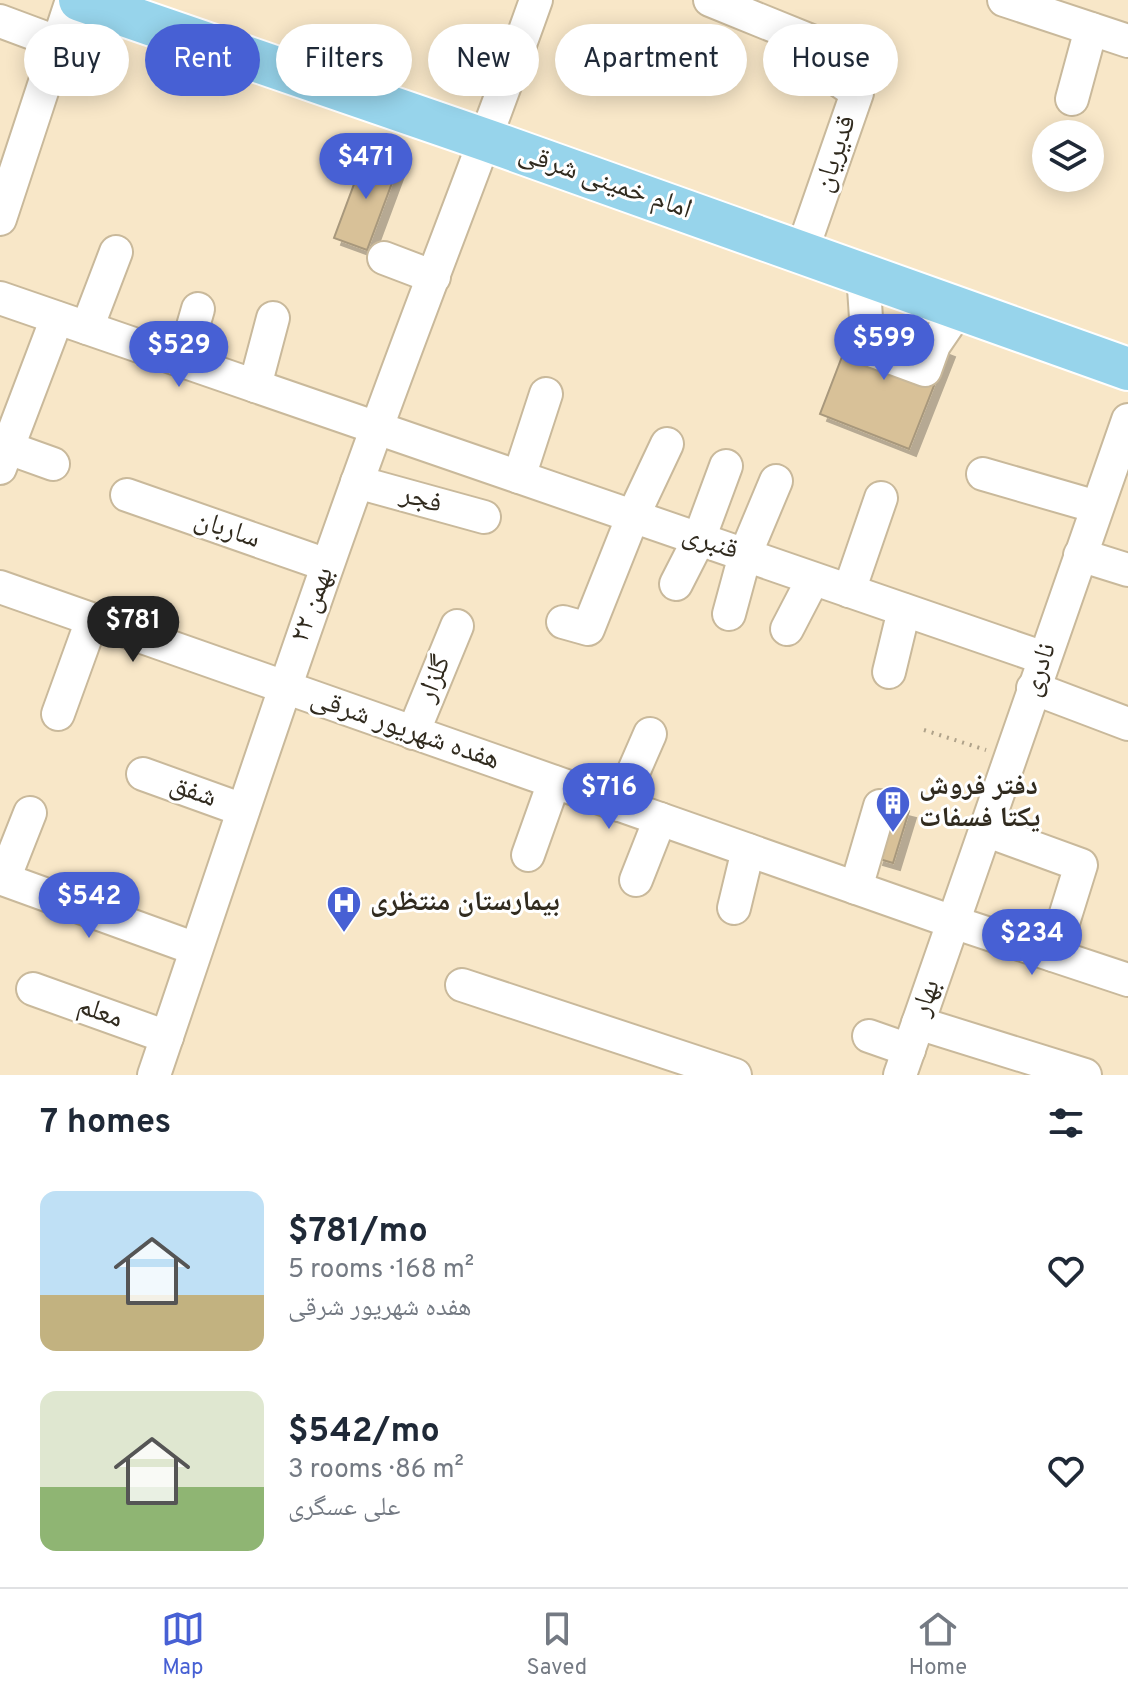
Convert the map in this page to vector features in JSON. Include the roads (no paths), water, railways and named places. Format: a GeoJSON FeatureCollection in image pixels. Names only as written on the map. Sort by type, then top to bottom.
{"type":"FeatureCollection","features":[{"type":"Feature","properties":{"kind":"main road","name":"امام خمینی شرقی"},"geometry":{"type":"LineString","coordinates":[[80,0],[802,251],[1128,369]]}},
{"type":"Feature","properties":{"kind":"street"},"geometry":{"type":"LineString","coordinates":[[65,24],[72,0]]}},
{"type":"Feature","properties":{"kind":"street","name":"۲۲ بهمن"},"geometry":{"type":"LineString","coordinates":[[154,1075],[327,565],[536,0]]}},
{"type":"Feature","properties":{"kind":"street","name":"قدیریان"},"geometry":{"type":"LineString","coordinates":[[710,0],[821,45],[827,72],[857,93],[802,251]]}},
{"type":"Feature","properties":{"kind":"street"},"geometry":{"type":"LineString","coordinates":[[1004,0],[1128,41]]}},
{"type":"Feature","properties":{"kind":"street"},"geometry":{"type":"LineString","coordinates":[[0,21],[24,30]]}},
{"type":"Feature","properties":{"kind":"street"},"geometry":{"type":"LineString","coordinates":[[1072,99],[1091,29]]}},
{"type":"Feature","properties":{"kind":"street"},"geometry":{"type":"LineString","coordinates":[[0,219],[12,146],[35,96]]}},
{"type":"Feature","properties":{"kind":"street"},"geometry":{"type":"LineString","coordinates":[[53,464],[2,453],[72,323],[116,252]]}},
{"type":"Feature","properties":{"kind":"street"},"geometry":{"type":"LineString","coordinates":[[384,258],[434,277]]}},
{"type":"Feature","properties":{"kind":"street"},"geometry":{"type":"LineString","coordinates":[[863,273],[865,348],[925,370],[934,345],[960,307]]}},
{"type":"Feature","properties":{"kind":"street","name":"قنبری"},"geometry":{"type":"LineString","coordinates":[[0,298],[904,610],[1038,673],[1128,724]]}},
{"type":"Feature","properties":{"kind":"street"},"geometry":{"type":"LineString","coordinates":[[183,361],[198,309]]}},
{"type":"Feature","properties":{"kind":"street"},"geometry":{"type":"LineString","coordinates":[[255,386],[273,318]]}},
{"type":"Feature","properties":{"kind":"street"},"geometry":{"type":"LineString","coordinates":[[519,477],[546,394]]}},
{"type":"Feature","properties":{"kind":"street","name":"نادری"},"geometry":{"type":"LineString","coordinates":[[953,922],[1128,420]]}},
{"type":"Feature","properties":{"kind":"street"},"geometry":{"type":"LineString","coordinates":[[563,622],[588,629],[633,516],[667,444]]}},
{"type":"Feature","properties":{"kind":"street"},"geometry":{"type":"LineString","coordinates":[[676,584],[699,539],[726,466]]}},
{"type":"Feature","properties":{"kind":"street"},"geometry":{"type":"LineString","coordinates":[[983,474],[1097,507]]}},
{"type":"Feature","properties":{"kind":"street"},"geometry":{"type":"LineString","coordinates":[[729,614],[745,555],[776,481]]}},
{"type":"Feature","properties":{"kind":"street","name":"فجر"},"geometry":{"type":"LineString","coordinates":[[357,482],[484,517]]}},
{"type":"Feature","properties":{"kind":"street","name":"ساربان"},"geometry":{"type":"LineString","coordinates":[[127,495],[327,565]]}},
{"type":"Feature","properties":{"kind":"street"},"geometry":{"type":"LineString","coordinates":[[849,591],[881,498]]}},
{"type":"Feature","properties":{"kind":"street"},"geometry":{"type":"LineString","coordinates":[[1080,555],[1128,570]]}},
{"type":"Feature","properties":{"kind":"street"},"geometry":{"type":"LineString","coordinates":[[787,629],[813,579]]}},
{"type":"Feature","properties":{"kind":"street","name":"هفده شهریور شرقی"},"geometry":{"type":"LineString","coordinates":[[0,587],[953,922],[1128,980]]}},
{"type":"Feature","properties":{"kind":"street"},"geometry":{"type":"LineString","coordinates":[[889,672],[904,610]]}},
{"type":"Feature","properties":{"kind":"street"},"geometry":{"type":"LineString","coordinates":[[58,714],[92,620]]}},
{"type":"Feature","properties":{"kind":"street","name":"گلزار"},"geometry":{"type":"LineString","coordinates":[[413,733],[457,626]]}},
{"type":"Feature","properties":{"kind":"street"},"geometry":{"type":"LineString","coordinates":[[619,805],[650,734]]}},
{"type":"Feature","properties":{"kind":"street","name":"شفق"},"geometry":{"type":"LineString","coordinates":[[143,774],[243,810]]}},
{"type":"Feature","properties":{"kind":"street"},"geometry":{"type":"LineString","coordinates":[[528,855],[554,782]]}},
{"type":"Feature","properties":{"kind":"street"},"geometry":{"type":"LineString","coordinates":[[856,888],[880,806]]}},
{"type":"Feature","properties":{"kind":"street"},"geometry":{"type":"LineString","coordinates":[[30,813],[2,878],[196,949]]}},
{"type":"Feature","properties":{"kind":"street"},"geometry":{"type":"LineString","coordinates":[[636,880],[660,819]]}},
{"type":"Feature","properties":{"kind":"street"},"geometry":{"type":"LineString","coordinates":[[985,830],[1081,865],[1053,955]]}},
{"type":"Feature","properties":{"kind":"street"},"geometry":{"type":"LineString","coordinates":[[734,908],[748,850]]}},
{"type":"Feature","properties":{"kind":"street","name":"بهار"},"geometry":{"type":"LineString","coordinates":[[909,1049],[953,922]]}},
{"type":"Feature","properties":{"kind":"street"},"geometry":{"type":"LineString","coordinates":[[462,985],[735,1075]]}},
{"type":"Feature","properties":{"kind":"street","name":"معلم"},"geometry":{"type":"LineString","coordinates":[[33,989],[167,1037]]}},
{"type":"Feature","properties":{"kind":"street"},"geometry":{"type":"LineString","coordinates":[[869,1036],[909,1049],[1085,1075]]}},
{"type":"Feature","properties":{"kind":"place","name":"دفتر فروش یکتا فسفات"},"geometry":{"type":"Point","coordinates":[893,834]}},
{"type":"Feature","properties":{"kind":"place","name":"بیمارستان منتظری"},"geometry":{"type":"Point","coordinates":[344,934]}}]}
